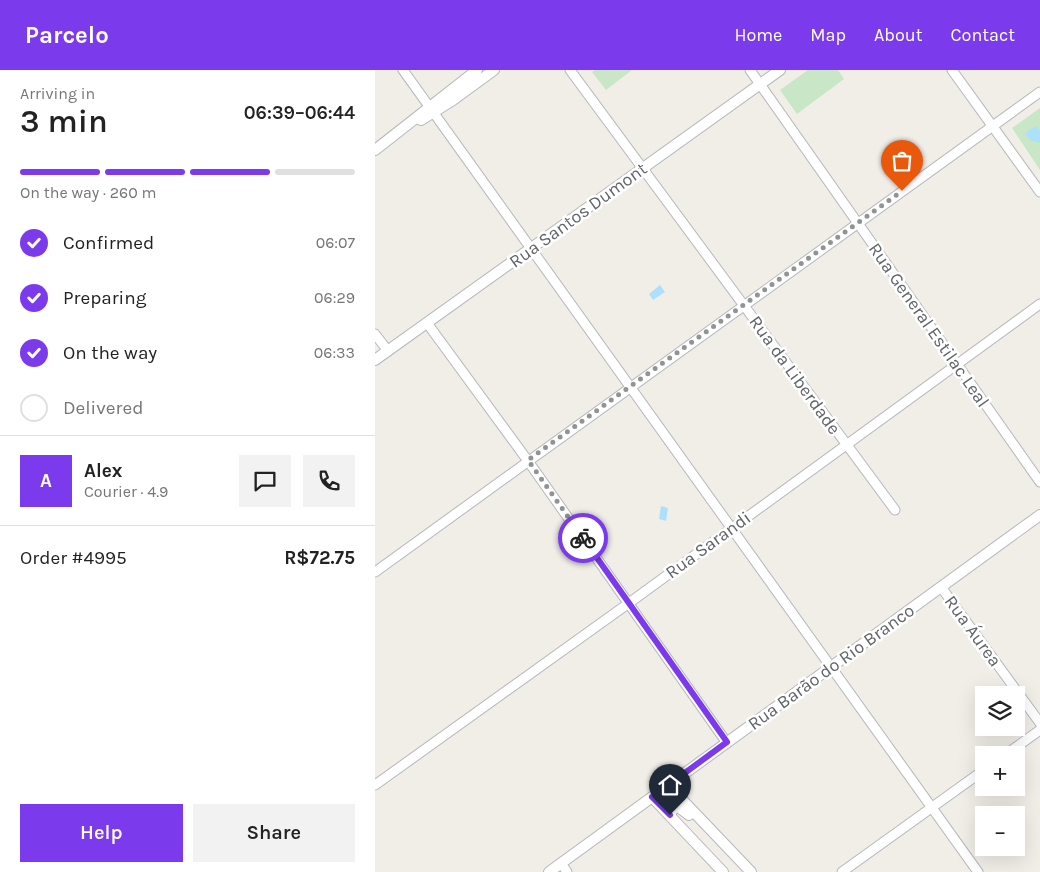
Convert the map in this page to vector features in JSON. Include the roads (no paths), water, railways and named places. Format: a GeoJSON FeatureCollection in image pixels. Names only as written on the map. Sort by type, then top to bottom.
{"type":"FeatureCollection","features":[{"type":"Feature","properties":{"kind":"street"},"geometry":{"type":"LineString","coordinates":[[403,70],[530,250],[978,872]]}},
{"type":"Feature","properties":{"kind":"street"},"geometry":{"type":"LineString","coordinates":[[431,110],[477,70]]}},
{"type":"Feature","properties":{"kind":"street"},"geometry":{"type":"LineString","coordinates":[[375,150],[431,110],[494,70]]}},
{"type":"Feature","properties":{"kind":"street","name":"Rua da Liberdade"},"geometry":{"type":"LineString","coordinates":[[570,70],[895,510]]}},
{"type":"Feature","properties":{"kind":"street","name":"Rua General Estilac Leal"},"geometry":{"type":"LineString","coordinates":[[750,70],[1040,482]]}},
{"type":"Feature","properties":{"kind":"street","name":"Rua Santos Dumont"},"geometry":{"type":"LineString","coordinates":[[375,360],[780,70]]}},
{"type":"Feature","properties":{"kind":"street"},"geometry":{"type":"LineString","coordinates":[[953,70],[1040,192]]}},
{"type":"Feature","properties":{"kind":"street"},"geometry":{"type":"LineString","coordinates":[[375,572],[1040,92]]}},
{"type":"Feature","properties":{"kind":"street","name":"Rua Sarandi"},"geometry":{"type":"LineString","coordinates":[[375,785],[629,604],[1040,304]]}},
{"type":"Feature","properties":{"kind":"street"},"geometry":{"type":"LineString","coordinates":[[427,323],[528,460],[727,742]]}},
{"type":"Feature","properties":{"kind":"street"},"geometry":{"type":"LineString","coordinates":[[375,334],[388,351]]}},
{"type":"Feature","properties":{"kind":"street","name":"Rua Barão do Rio Branco"},"geometry":{"type":"LineString","coordinates":[[549,872],[1040,515]]}},
{"type":"Feature","properties":{"kind":"street","name":"Rua Áurea"},"geometry":{"type":"LineString","coordinates":[[941,587],[1040,724]]}},
{"type":"Feature","properties":{"kind":"street"},"geometry":{"type":"LineString","coordinates":[[1018,746],[1040,730]]}},
{"type":"Feature","properties":{"kind":"street"},"geometry":{"type":"LineString","coordinates":[[842,872],[975,777]]}},
{"type":"Feature","properties":{"kind":"street"},"geometry":{"type":"LineString","coordinates":[[668,785],[751,872]]}},
{"type":"Feature","properties":{"kind":"street"},"geometry":{"type":"LineString","coordinates":[[652,797],[723,872]]}},
{"type":"Feature","properties":{"kind":"street"},"geometry":{"type":"LineString","coordinates":[[670,815],[674,807],[681,806],[700,827],[721,840]]}},
{"type":"Feature","properties":{"kind":"street"},"geometry":{"type":"LineString","coordinates":[[561,863],[567,872]]}},
{"type":"Feature","properties":{"kind":"water"},"geometry":{"type":"Polygon","coordinates":[[[1036,126],[1040,132],[1040,143],[1030,140],[1025,133],[1036,126]]]}},
{"type":"Feature","properties":{"kind":"water"},"geometry":{"type":"Polygon","coordinates":[[[660,285],[665,292],[653,300],[649,294],[660,285]]]}},
{"type":"Feature","properties":{"kind":"water"},"geometry":{"type":"Polygon","coordinates":[[[661,506],[668,508],[666,521],[659,519],[661,506]]]}}]}
